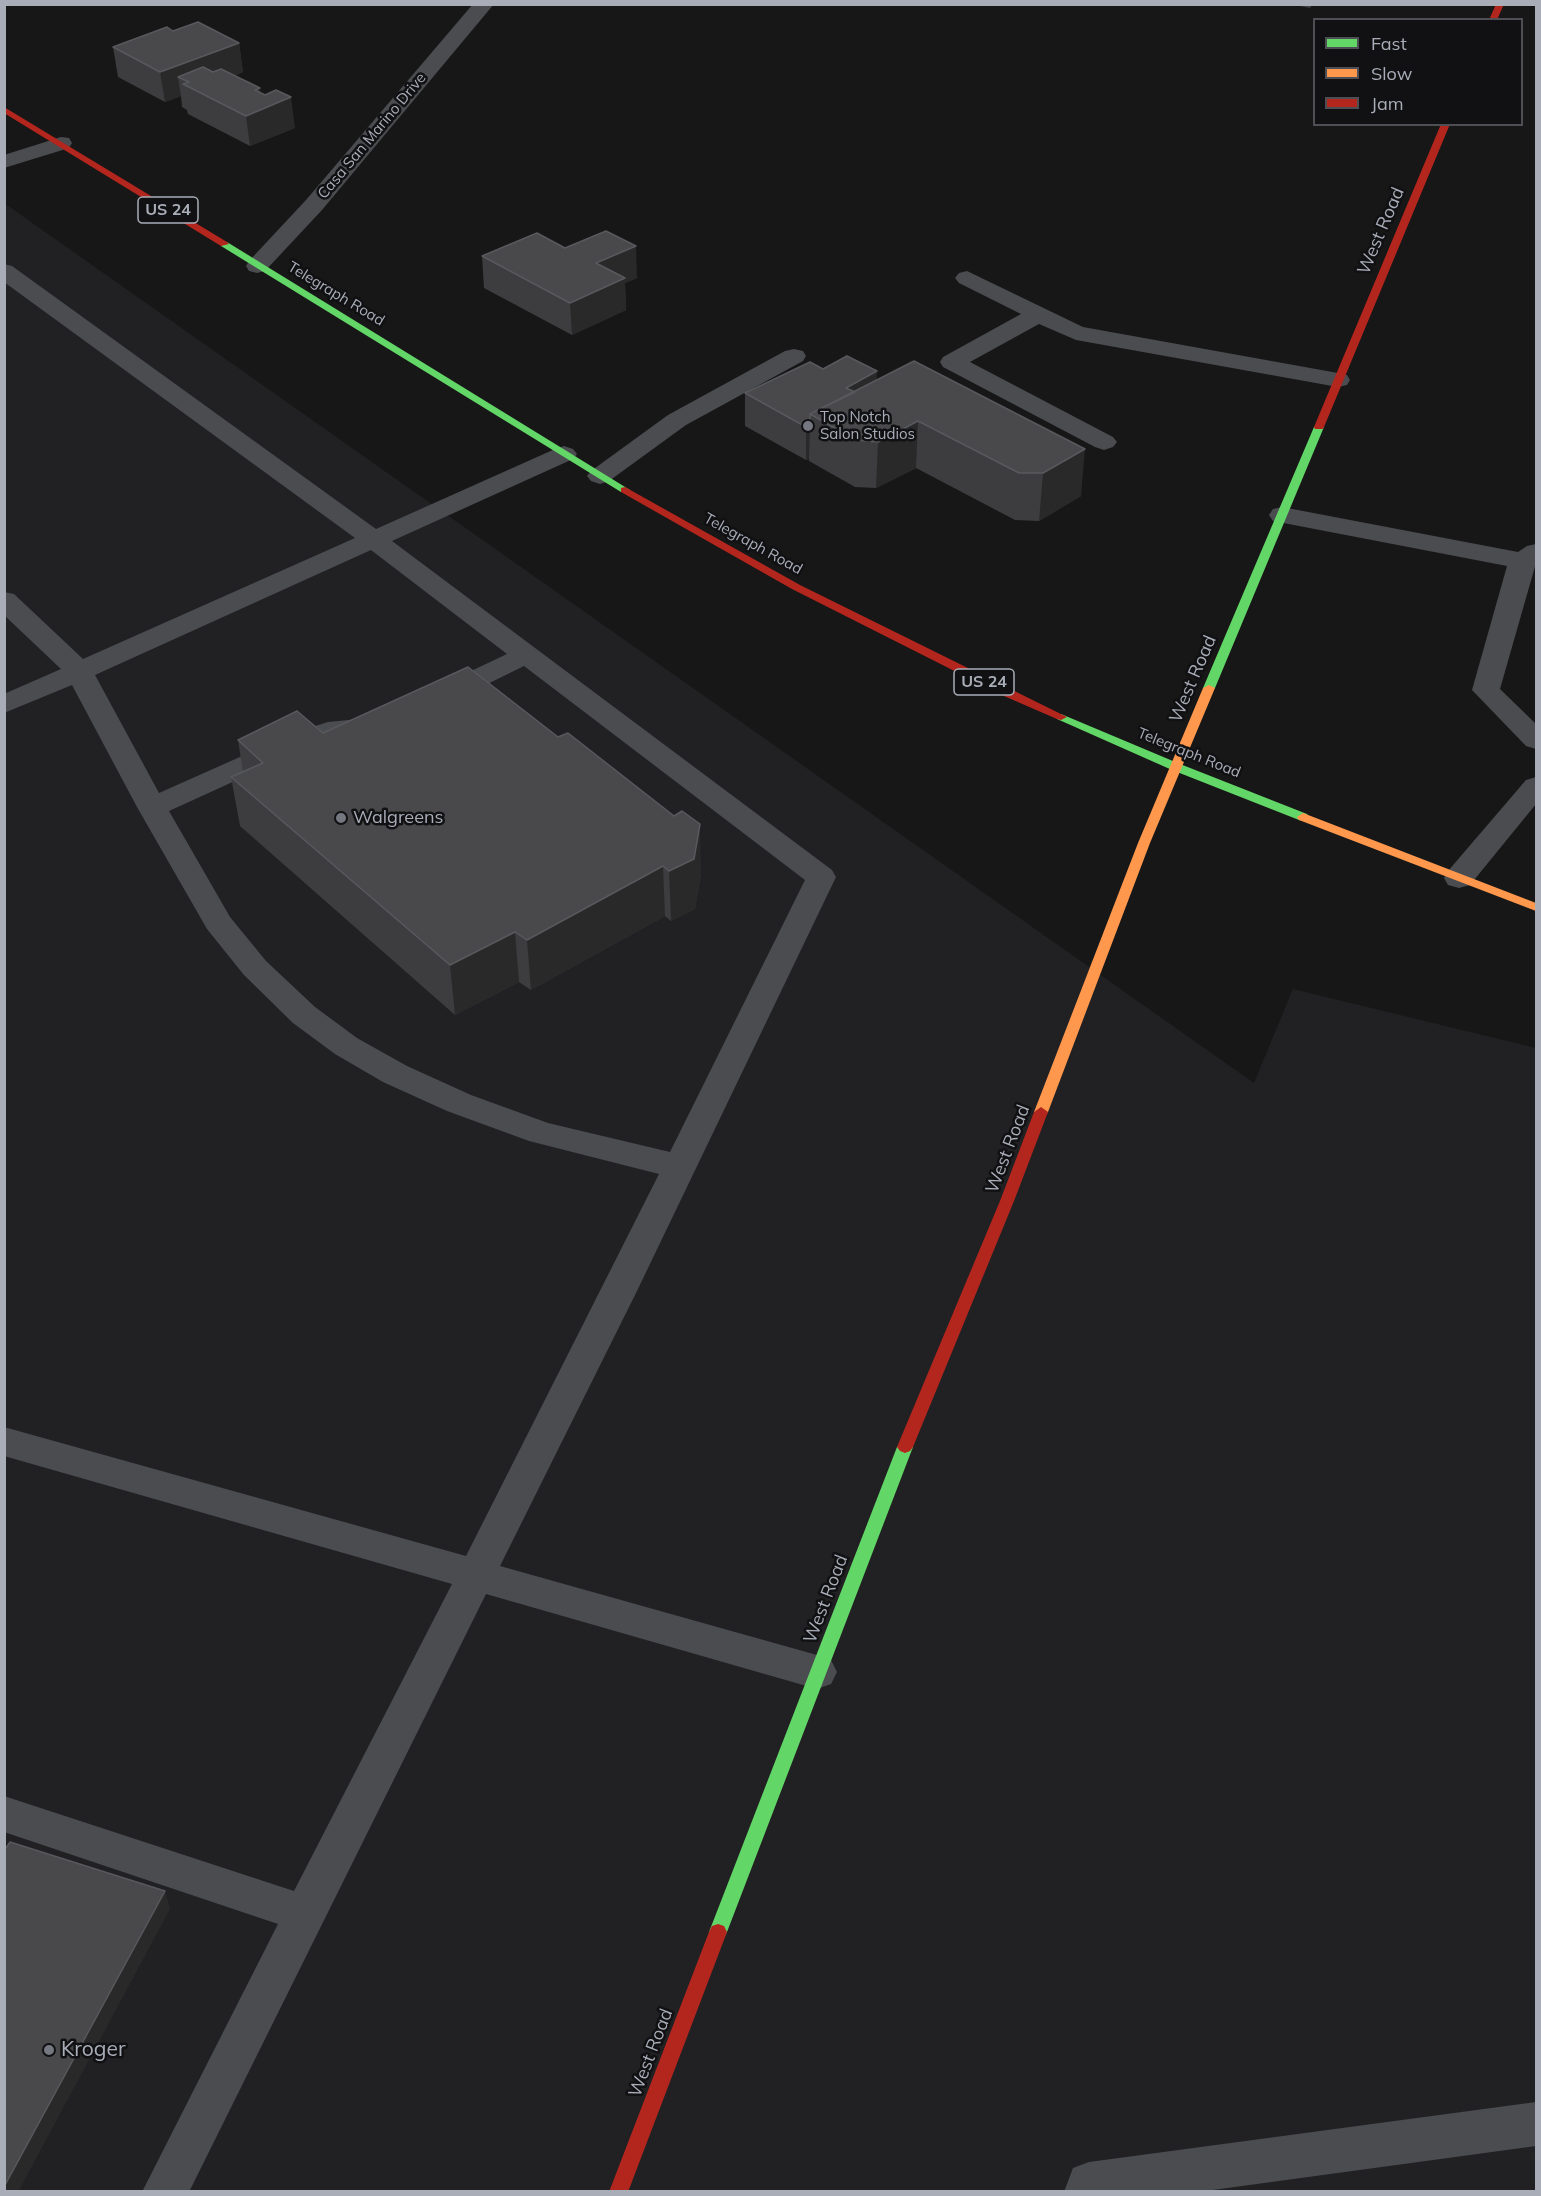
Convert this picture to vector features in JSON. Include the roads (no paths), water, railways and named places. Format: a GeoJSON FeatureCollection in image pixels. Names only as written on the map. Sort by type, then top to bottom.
{"type":"FeatureCollection","features":[{"type":"Feature","properties":{"kind":"main road"},"geometry":{"type":"LineString","coordinates":[[1494,18],[1500,4]]}},
{"type":"Feature","properties":{"kind":"main road","name":"Telegraph Road"},"geometry":{"type":"LineString","coordinates":[[9,116],[61,143],[600,476],[796,587],[1008,694],[1176,767],[1536,907]]}},
{"type":"Feature","properties":{"kind":"main road","name":"West Road"},"geometry":{"type":"LineString","coordinates":[[618,2192],[817,1672],[900,1460],[1007,1201],[1144,843],[1445,126]]}},
{"type":"Feature","properties":{"kind":"street","name":"Casa San Marino Drive"},"geometry":{"type":"LineString","coordinates":[[257,266],[314,205],[484,4]]}},
{"type":"Feature","properties":{"kind":"street"},"geometry":{"type":"LineString","coordinates":[[4,162],[61,143]]}},
{"type":"Feature","properties":{"kind":"street"},"geometry":{"type":"LineString","coordinates":[[4,271],[373,539],[821,877],[680,1167],[165,2192]]}},
{"type":"Feature","properties":{"kind":"street"},"geometry":{"type":"LineString","coordinates":[[967,278],[1076,333],[1338,380]]}},
{"type":"Feature","properties":{"kind":"street"},"geometry":{"type":"LineString","coordinates":[[1039,314],[952,362],[1104,442]]}},
{"type":"Feature","properties":{"kind":"street"},"geometry":{"type":"LineString","coordinates":[[600,476],[677,420],[794,356]]}},
{"type":"Feature","properties":{"kind":"street"},"geometry":{"type":"LineString","coordinates":[[4,705],[564,454]]}},
{"type":"Feature","properties":{"kind":"street"},"geometry":{"type":"LineString","coordinates":[[1282,515],[1529,557],[1486,690],[1536,740]]}},
{"type":"Feature","properties":{"kind":"street"},"geometry":{"type":"LineString","coordinates":[[4,600],[79,671],[152,807],[218,922],[255,968],[304,1015],[346,1046],[395,1074],[459,1103],[541,1133],[680,1167]]}},
{"type":"Feature","properties":{"kind":"street"},"geometry":{"type":"LineString","coordinates":[[152,807],[306,738],[328,731],[374,726],[403,715],[526,655]]}},
{"type":"Feature","properties":{"kind":"street"},"geometry":{"type":"LineString","coordinates":[[1459,878],[1536,786]]}},
{"type":"Feature","properties":{"kind":"street"},"geometry":{"type":"LineString","coordinates":[[4,1441],[817,1672]]}},
{"type":"Feature","properties":{"kind":"street"},"geometry":{"type":"LineString","coordinates":[[4,1814],[305,1914]]}},
{"type":"Feature","properties":{"kind":"street"},"geometry":{"type":"LineString","coordinates":[[1087,2192],[1089,2184],[1536,2124]]}},
{"type":"Feature","properties":{"kind":"place","name":"Top Notch Salon Studios"},"geometry":{"type":"Point","coordinates":[808,426]}},
{"type":"Feature","properties":{"kind":"place","name":"Walgreens"},"geometry":{"type":"Point","coordinates":[341,818]}},
{"type":"Feature","properties":{"kind":"place","name":"Kroger"},"geometry":{"type":"Point","coordinates":[49,2050]}}]}
